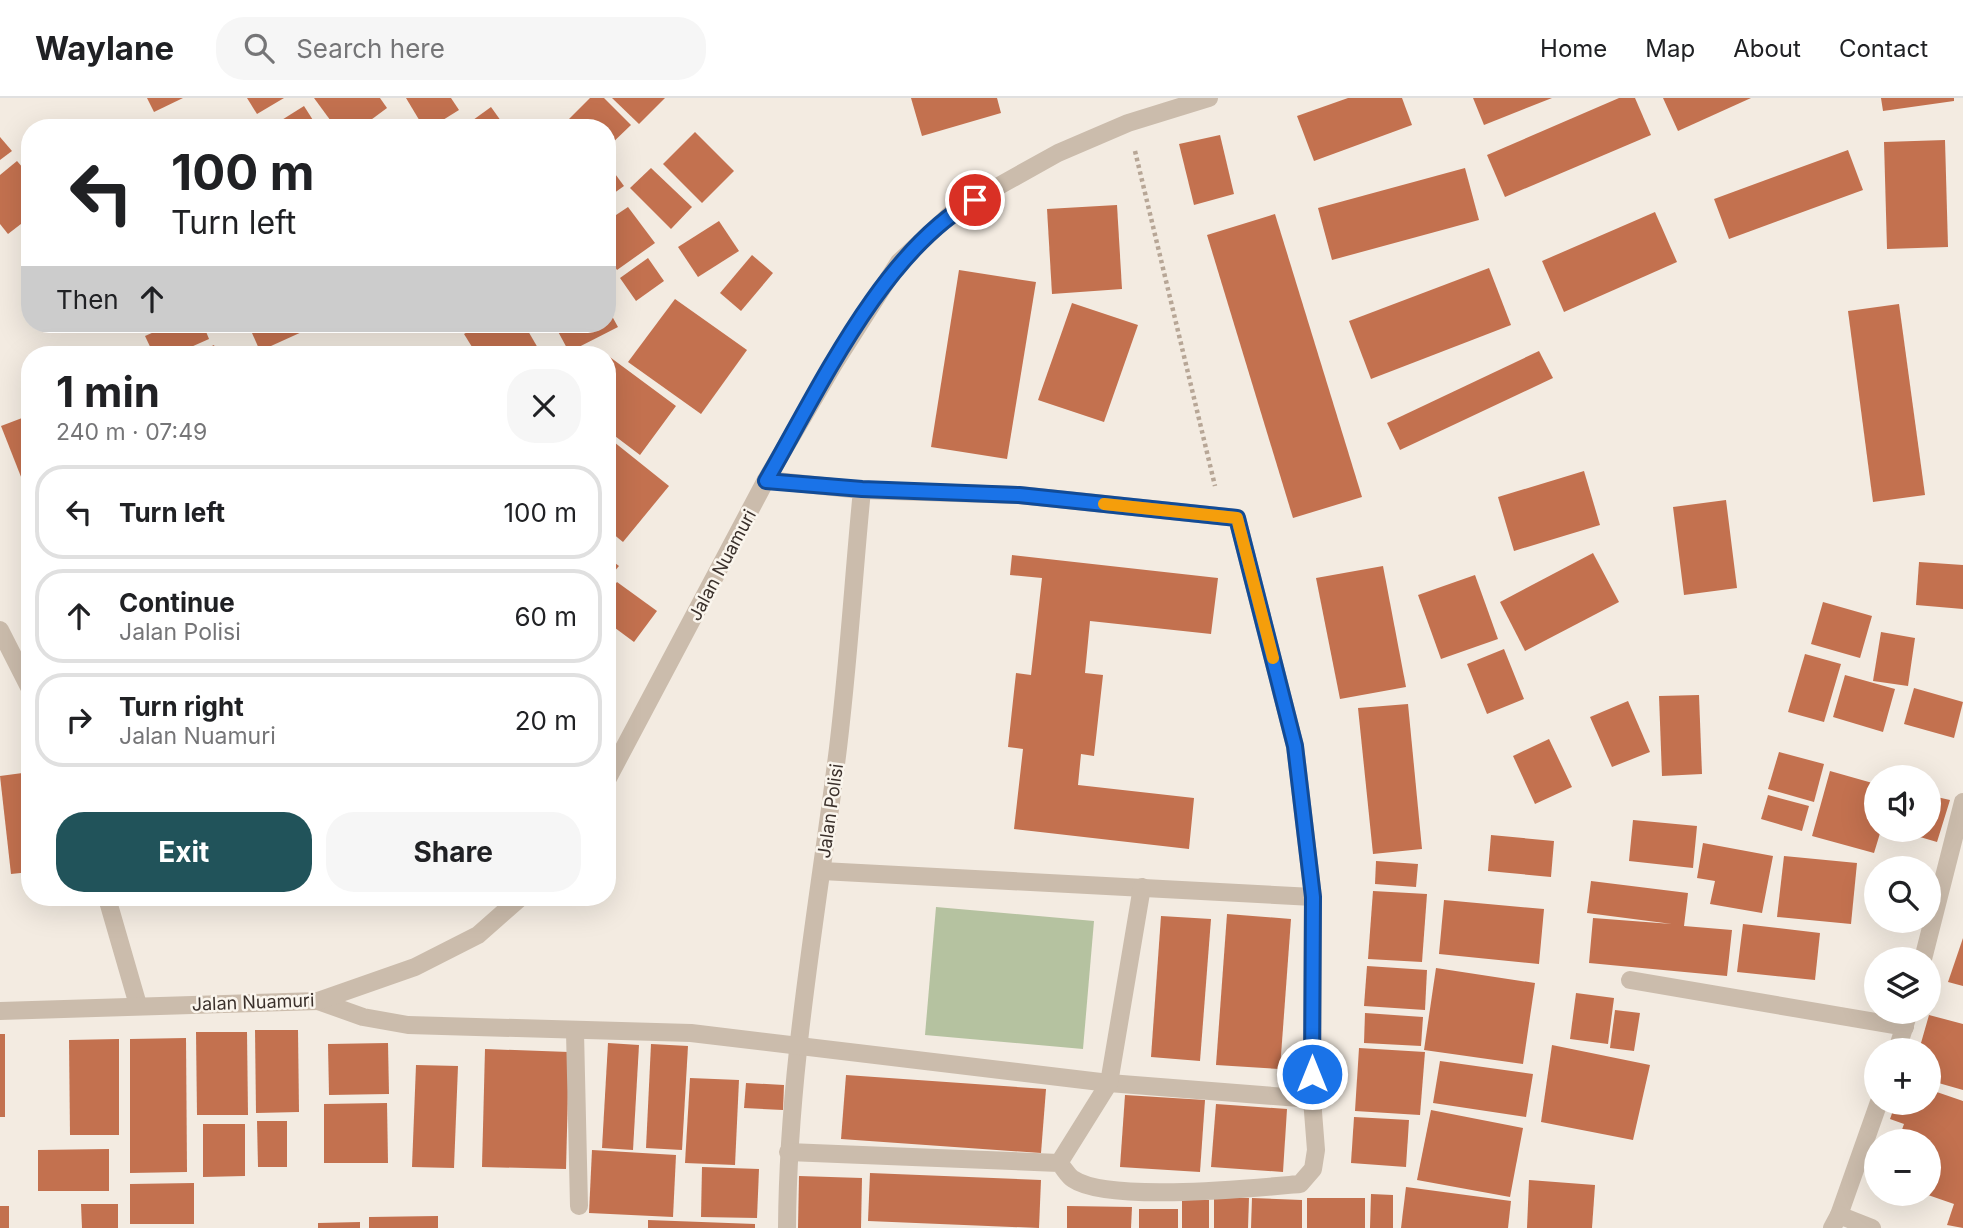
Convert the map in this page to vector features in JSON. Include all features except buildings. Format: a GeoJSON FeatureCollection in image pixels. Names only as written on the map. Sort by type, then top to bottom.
{"type":"FeatureCollection","features":[{"type":"Feature","properties":{"kind":"street","name":"Jalan Nuamuri"},"geometry":{"type":"LineString","coordinates":[[616,763],[766,481],[834,364],[899,262],[954,211],[1058,153],[1128,123],[1189,101],[1209,98]]}},
{"type":"Feature","properties":{"kind":"street"},"geometry":{"type":"LineString","coordinates":[[766,481],[862,489],[1019,495],[1237,518],[1295,746],[1313,897],[1312,1099],[1316,1150],[1312,1168],[1300,1184],[1160,1192],[1096,1189],[1072,1179],[1059,1163],[788,1152]]}},
{"type":"Feature","properties":{"kind":"street","name":"Jalan Polisi"},"geometry":{"type":"LineString","coordinates":[[787,1228],[788,1152],[797,1048],[837,760],[862,489]]}},
{"type":"Feature","properties":{"kind":"street"},"geometry":{"type":"LineString","coordinates":[[0,630],[21,671]]}},
{"type":"Feature","properties":{"kind":"street"},"geometry":{"type":"LineString","coordinates":[[1926,947],[1963,802]]}},
{"type":"Feature","properties":{"kind":"street"},"geometry":{"type":"LineString","coordinates":[[822,871],[1313,897]]}},
{"type":"Feature","properties":{"kind":"street"},"geometry":{"type":"LineString","coordinates":[[1059,1163],[1109,1083],[1142,887]]}},
{"type":"Feature","properties":{"kind":"street"},"geometry":{"type":"LineString","coordinates":[[109,906],[138,1005]]}},
{"type":"Feature","properties":{"kind":"street","name":"Jalan Nuamuri"},"geometry":{"type":"LineString","coordinates":[[0,1011],[318,1001],[436,957],[478,935],[511,906]]}},
{"type":"Feature","properties":{"kind":"street"},"geometry":{"type":"LineString","coordinates":[[1630,980],[1864,1013]]}},
{"type":"Feature","properties":{"kind":"street"},"geometry":{"type":"LineString","coordinates":[[318,1001],[363,1017],[408,1025],[691,1034],[1109,1083],[1312,1099]]}},
{"type":"Feature","properties":{"kind":"street"},"geometry":{"type":"LineString","coordinates":[[575,1032],[579,1206]]}},
{"type":"Feature","properties":{"kind":"street"},"geometry":{"type":"LineString","coordinates":[[1872,1228],[1836,1221],[1874,1115]]}},
{"type":"Feature","properties":{"kind":"path"},"geometry":{"type":"LineString","coordinates":[[1128,123],[1214,482],[1221,500],[1237,518]]}},
{"type":"Feature","properties":{"kind":"green space"},"geometry":{"type":"Polygon","coordinates":[[[936,907],[1094,921],[1083,1049],[925,1035],[936,907]]]}},
{"type":"Feature","properties":{"kind":"slow traffic"},"geometry":{"type":"LineString","coordinates":[[1104,504],[1237,518],[1273,658]]}},
{"type":"Feature","properties":{"kind":"route"},"geometry":{"type":"LineString","coordinates":[[975,200],[954,211],[899,262],[834,364],[766,481],[862,489],[1019,495],[1237,518],[1295,746],[1313,897],[1312,1074]]}}]}
